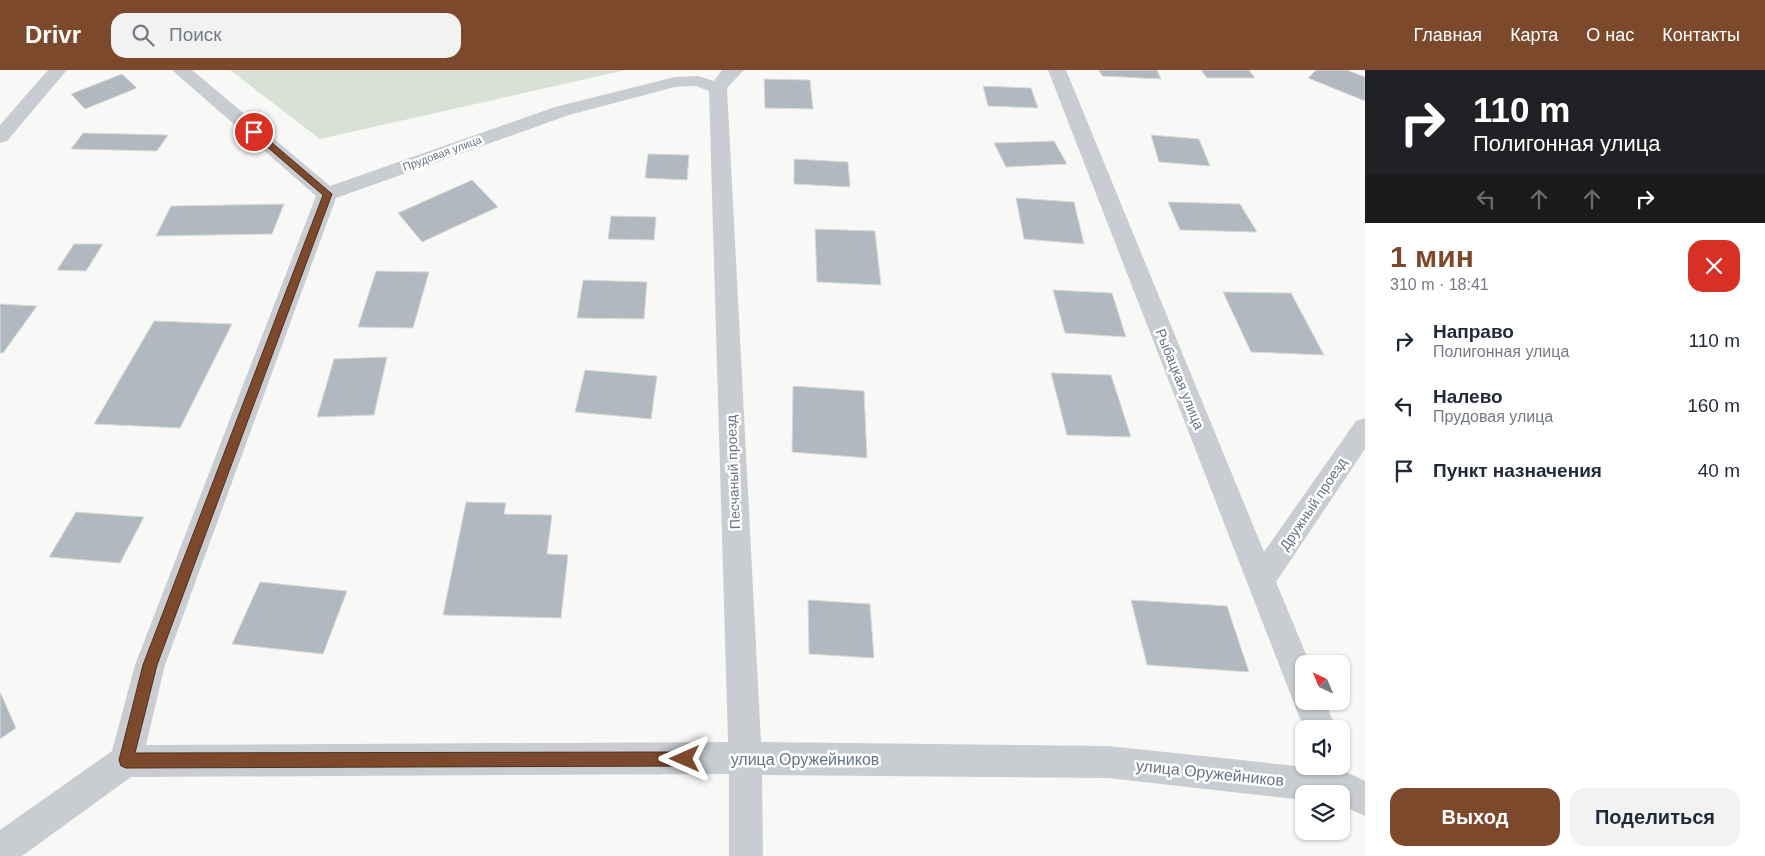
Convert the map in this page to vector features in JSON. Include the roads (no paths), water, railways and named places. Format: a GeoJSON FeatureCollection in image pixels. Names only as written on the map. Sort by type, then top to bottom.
{"type":"FeatureCollection","features":[{"type":"Feature","properties":{"kind":"street"},"geometry":{"type":"LineString","coordinates":[[0,137],[58,70]]}},
{"type":"Feature","properties":{"kind":"street"},"geometry":{"type":"LineString","coordinates":[[0,851],[126,760],[150,665],[327,194],[182,70]]}},
{"type":"Feature","properties":{"kind":"street","name":"Рыбацкая улица"},"geometry":{"type":"LineString","coordinates":[[1057,70],[1295,666]]}},
{"type":"Feature","properties":{"kind":"street","name":"Прудовая улица"},"geometry":{"type":"LineString","coordinates":[[327,194],[562,110],[676,82],[726,79]]}},
{"type":"Feature","properties":{"kind":"street","name":"Песчаный проезд"},"geometry":{"type":"LineString","coordinates":[[726,79],[745,758],[746,856]]}},
{"type":"Feature","properties":{"kind":"street","name":"Дружный проезд"},"geometry":{"type":"LineString","coordinates":[[1260,581],[1365,428]]}},
{"type":"Feature","properties":{"kind":"street","name":"улица Оружейников"},"geometry":{"type":"LineString","coordinates":[[126,760],[745,758],[1108,762],[1348,784]]}}]}
